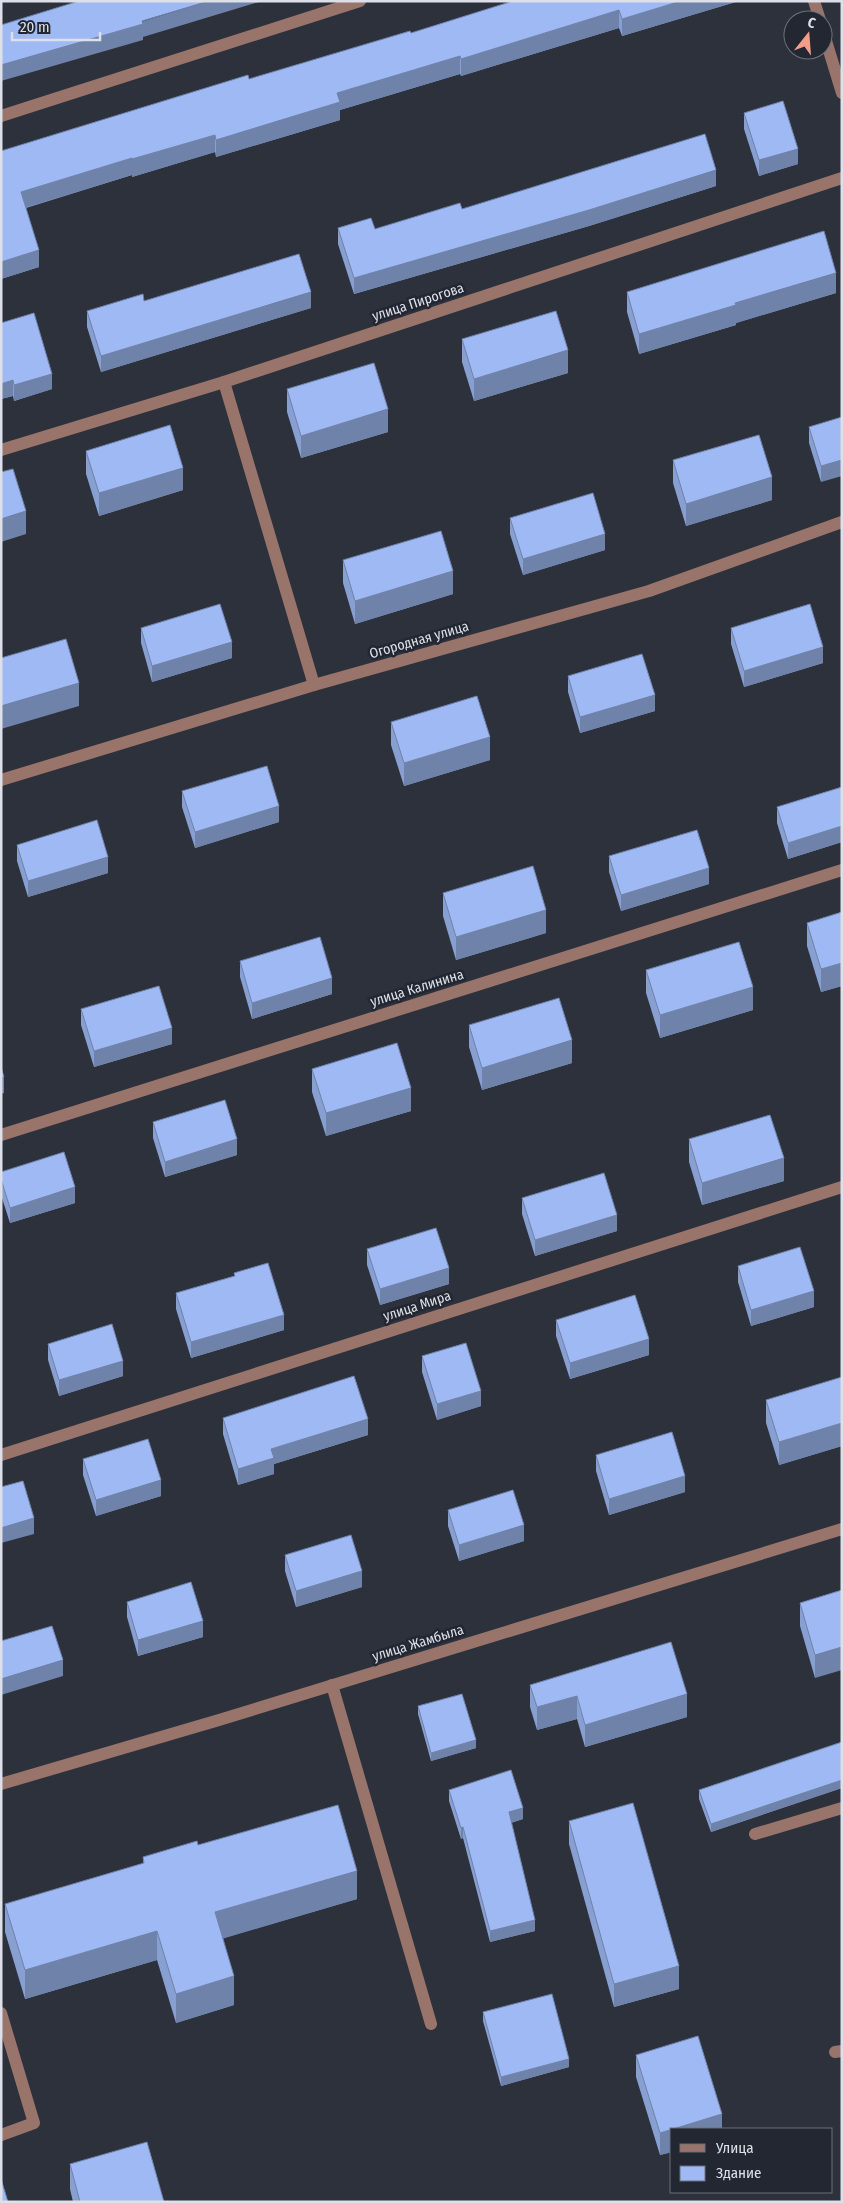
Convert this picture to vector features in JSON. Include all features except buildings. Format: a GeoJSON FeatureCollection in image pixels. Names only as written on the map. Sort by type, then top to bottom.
{"type":"FeatureCollection","features":[{"type":"Feature","properties":{"kind":"street"},"geometry":{"type":"LineString","coordinates":[[1,116],[360,1]]}},
{"type":"Feature","properties":{"kind":"street"},"geometry":{"type":"LineString","coordinates":[[832,60],[842,93]]}},
{"type":"Feature","properties":{"kind":"street","name":"улица Пирогова"},"geometry":{"type":"LineString","coordinates":[[1,450],[224,382],[842,178]]}},
{"type":"Feature","properties":{"kind":"street"},"geometry":{"type":"LineString","coordinates":[[224,382],[314,685]]}},
{"type":"Feature","properties":{"kind":"street","name":"Огородная улица"},"geometry":{"type":"LineString","coordinates":[[1,780],[314,685],[649,591],[842,522]]}},
{"type":"Feature","properties":{"kind":"street","name":"улица Калинина"},"geometry":{"type":"LineString","coordinates":[[1,1135],[842,870]]}},
{"type":"Feature","properties":{"kind":"street","name":"улица Мира"},"geometry":{"type":"LineString","coordinates":[[1,1455],[842,1187]]}},
{"type":"Feature","properties":{"kind":"street","name":"улица Жамбыла"},"geometry":{"type":"LineString","coordinates":[[1,1784],[842,1529]]}},
{"type":"Feature","properties":{"kind":"street"},"geometry":{"type":"LineString","coordinates":[[332,1685],[431,2024]]}},
{"type":"Feature","properties":{"kind":"street"},"geometry":{"type":"LineString","coordinates":[[756,1834],[842,1808]]}},
{"type":"Feature","properties":{"kind":"street"},"geometry":{"type":"LineString","coordinates":[[1,2013],[34,2123],[1,2135]]}}]}
